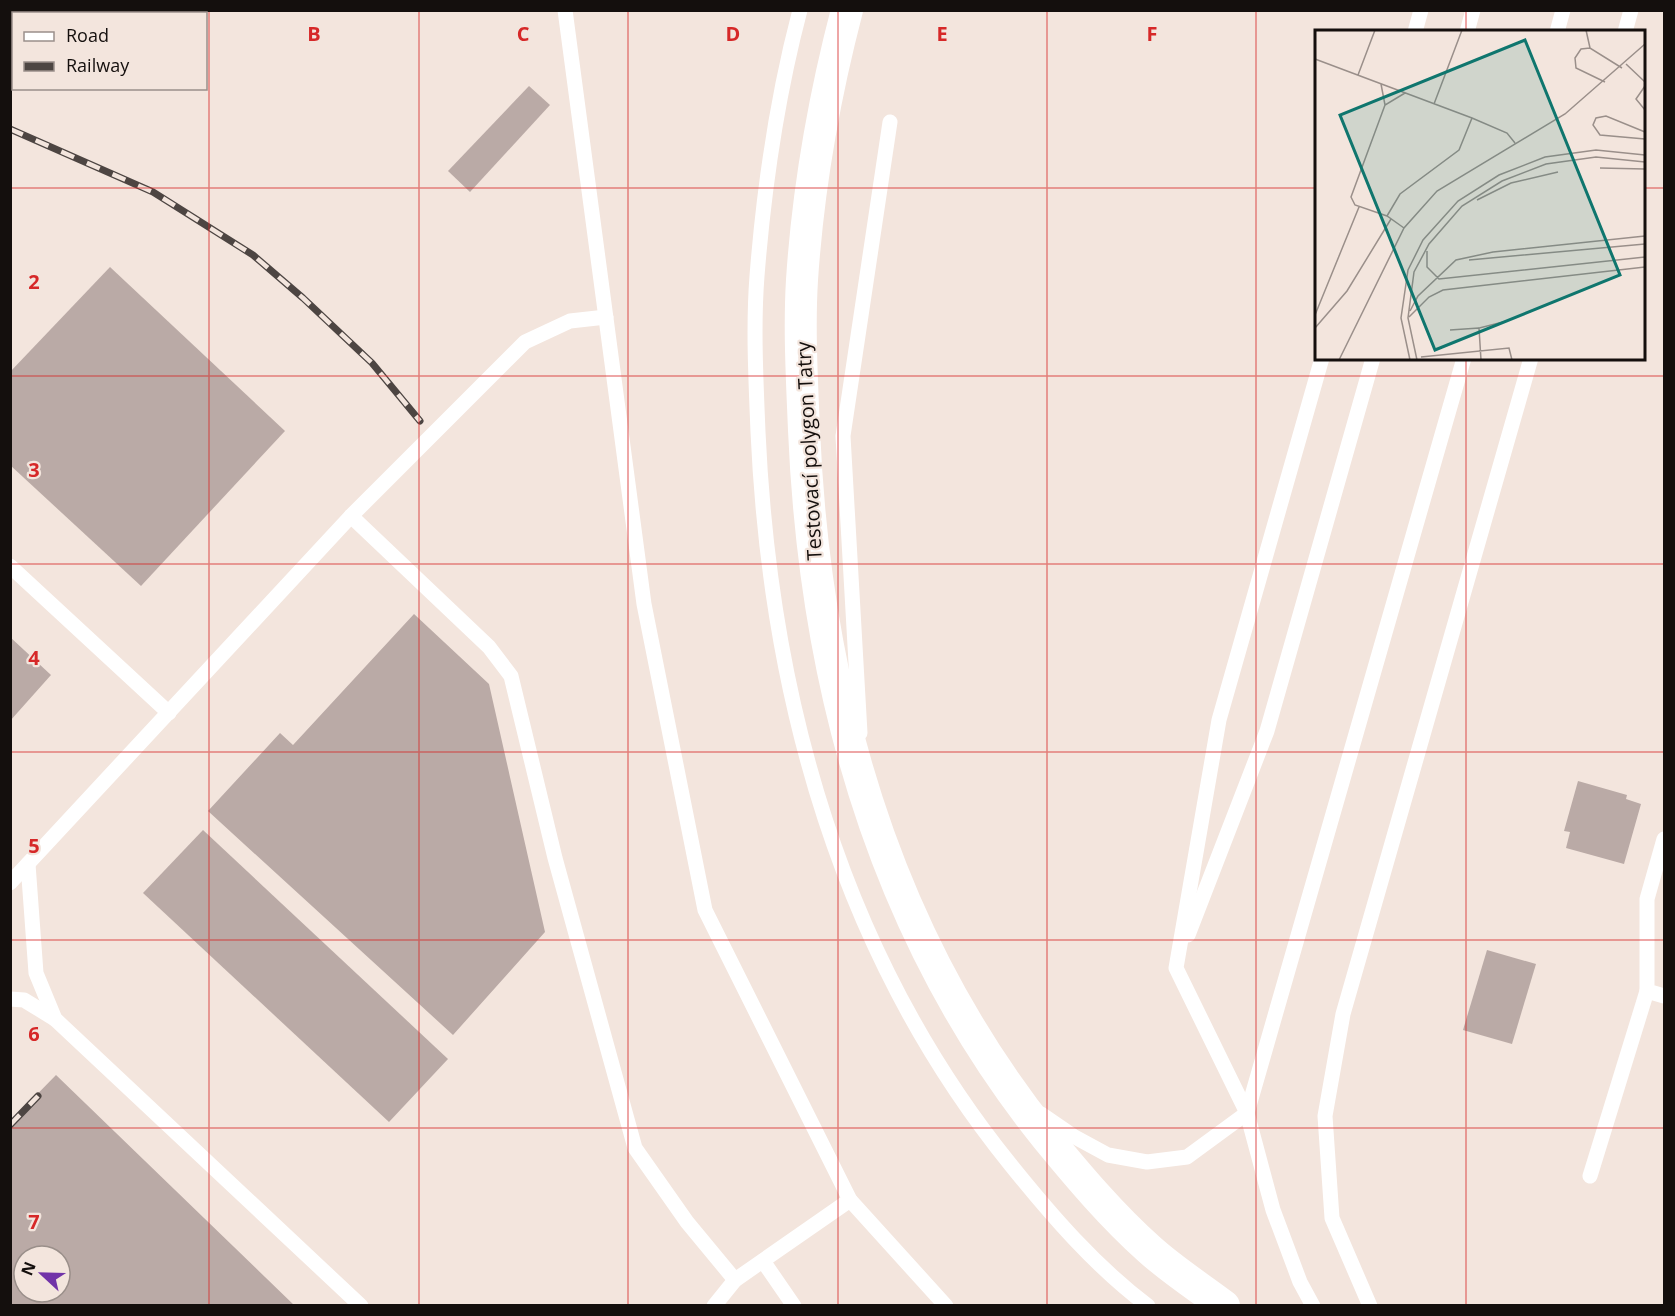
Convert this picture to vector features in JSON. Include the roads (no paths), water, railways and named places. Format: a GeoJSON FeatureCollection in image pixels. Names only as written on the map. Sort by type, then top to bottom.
{"type":"FeatureCollection","features":[{"type":"Feature","properties":{"kind":"street","name":"Testovací polygon Tatry"},"geometry":{"type":"LineString","coordinates":[[847,10],[832,68],[814,176],[802,282],[802,387],[807,492],[818,596],[837,698],[863,793],[903,902],[954,1001],[1011,1093],[1079,1177],[1149,1249],[1224,1305]]}},
{"type":"Feature","properties":{"kind":"lane"},"geometry":{"type":"LineString","coordinates":[[565,10],[644,604],[705,910],[850,1200],[946,1305]]}},
{"type":"Feature","properties":{"kind":"lane"},"geometry":{"type":"LineString","coordinates":[[800,10],[787,59],[768,170],[756,279],[761,496],[773,603],[792,708],[820,808],[861,921],[914,1024],[974,1119],[1045,1207],[1119,1284],[1148,1305]]}},
{"type":"Feature","properties":{"kind":"lane"},"geometry":{"type":"LineString","coordinates":[[1416,30],[1421,10]]}},
{"type":"Feature","properties":{"kind":"lane"},"geometry":{"type":"LineString","coordinates":[[1468,30],[1473,10]]}},
{"type":"Feature","properties":{"kind":"lane"},"geometry":{"type":"LineString","coordinates":[[1558,30],[1563,10]]}},
{"type":"Feature","properties":{"kind":"lane"},"geometry":{"type":"LineString","coordinates":[[1626,30],[1631,10]]}},
{"type":"Feature","properties":{"kind":"lane"},"geometry":{"type":"LineString","coordinates":[[863,793],[843,436],[890,122]]}},
{"type":"Feature","properties":{"kind":"lane"},"geometry":{"type":"LineString","coordinates":[[10,883],[351,516],[525,342],[570,321],[606,317]]}},
{"type":"Feature","properties":{"kind":"lane"},"geometry":{"type":"LineString","coordinates":[[1313,1305],[1300,1282],[1276,1220],[1247,1113],[1176,968],[1219,720],[1321,360]]}},
{"type":"Feature","properties":{"kind":"lane"},"geometry":{"type":"LineString","coordinates":[[1176,968],[1267,730],[1372,360]]}},
{"type":"Feature","properties":{"kind":"lane"},"geometry":{"type":"LineString","coordinates":[[1011,1093],[1073,1136],[1108,1155],[1148,1162],[1188,1157],[1247,1113],[1463,360]]}},
{"type":"Feature","properties":{"kind":"lane"},"geometry":{"type":"LineString","coordinates":[[1370,1305],[1332,1218],[1325,1116],[1343,1014],[1530,360]]}},
{"type":"Feature","properties":{"kind":"lane"},"geometry":{"type":"LineString","coordinates":[[351,516],[489,646],[512,676],[555,858],[635,1148],[687,1222],[735,1280]]}},
{"type":"Feature","properties":{"kind":"lane"},"geometry":{"type":"LineString","coordinates":[[10,566],[169,712]]}},
{"type":"Feature","properties":{"kind":"lane"},"geometry":{"type":"LineString","coordinates":[[1590,1176],[1647,991],[1647,899],[1665,838]]}},
{"type":"Feature","properties":{"kind":"lane"},"geometry":{"type":"LineString","coordinates":[[28,864],[36,973],[55,1019]]}},
{"type":"Feature","properties":{"kind":"lane"},"geometry":{"type":"LineString","coordinates":[[1647,991],[1665,996]]}},
{"type":"Feature","properties":{"kind":"lane"},"geometry":{"type":"LineString","coordinates":[[10,999],[24,1000],[55,1019],[361,1305]]}},
{"type":"Feature","properties":{"kind":"lane"},"geometry":{"type":"LineString","coordinates":[[714,1305],[735,1280],[850,1200]]}},
{"type":"Feature","properties":{"kind":"lane"},"geometry":{"type":"LineString","coordinates":[[763,1261],[794,1305]]}},
{"type":"Feature","properties":{"kind":"railway"},"geometry":{"type":"LineString","coordinates":[[10,129],[153,192],[253,255],[372,363],[420,421]]}},
{"type":"Feature","properties":{"kind":"railway"},"geometry":{"type":"LineString","coordinates":[[10,1125],[38,1096]]}}]}
